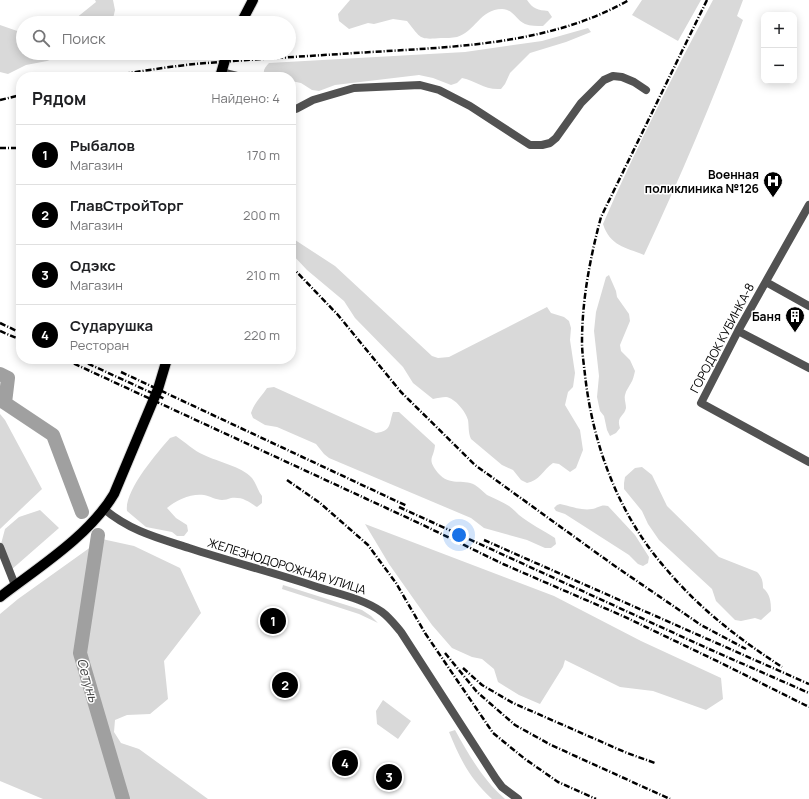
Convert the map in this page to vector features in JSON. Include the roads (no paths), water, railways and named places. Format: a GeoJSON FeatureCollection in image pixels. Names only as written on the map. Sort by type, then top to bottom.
{"type":"FeatureCollection","features":[{"type":"Feature","properties":{"kind":"main road"},"geometry":{"type":"LineString","coordinates":[[245,16],[253,0]]}},
{"type":"Feature","properties":{"kind":"main road"},"geometry":{"type":"LineString","coordinates":[[221,72],[225,60]]}},
{"type":"Feature","properties":{"kind":"main road"},"geometry":{"type":"LineString","coordinates":[[0,597],[79,536],[104,509],[114,494],[156,395],[165,364]]}},
{"type":"Feature","properties":{"kind":"street"},"geometry":{"type":"LineString","coordinates":[[296,109],[313,100],[354,88],[420,85],[439,90],[470,106],[530,145],[542,145],[550,143],[556,138],[581,103],[604,80],[613,76],[622,77],[634,82],[646,90]]}},
{"type":"Feature","properties":{"kind":"street","name":"ГОРОДОК КУБИНКА-8"},"geometry":{"type":"LineString","coordinates":[[809,205],[738,331],[701,403],[809,462]]}},
{"type":"Feature","properties":{"kind":"street","name":"ГОРОДОК КУБИНКА-8"},"geometry":{"type":"LineString","coordinates":[[766,282],[809,306]]}},
{"type":"Feature","properties":{"kind":"street"},"geometry":{"type":"LineString","coordinates":[[738,331],[809,368]]}},
{"type":"Feature","properties":{"kind":"street","name":"ЖЕЛЕЗНОДОРОЖНАЯ УЛИЦА"},"geometry":{"type":"LineString","coordinates":[[104,509],[124,524],[143,533],[222,559],[362,601],[382,612],[401,632],[496,779],[518,799]]}},
{"type":"Feature","properties":{"kind":"street"},"geometry":{"type":"LineString","coordinates":[[0,546],[16,585]]}},
{"type":"Feature","properties":{"kind":"waterway","name":"Сетунь"},"geometry":{"type":"LineString","coordinates":[[0,374],[8,378],[5,403],[53,435],[82,512]]}},
{"type":"Feature","properties":{"kind":"waterway","name":"Сетунь"},"geometry":{"type":"LineString","coordinates":[[98,535],[80,653],[123,799]]}},
{"type":"Feature","properties":{"kind":"railway"},"geometry":{"type":"LineString","coordinates":[[296,57],[451,47],[525,37],[561,28],[596,16],[629,0]]}},
{"type":"Feature","properties":{"kind":"railway"},"geometry":{"type":"LineString","coordinates":[[707,0],[601,217],[593,248],[585,295],[582,326],[583,359],[594,428],[602,454],[611,479],[635,527],[667,570],[693,598],[735,634],[782,667]]}},
{"type":"Feature","properties":{"kind":"railway"},"geometry":{"type":"LineString","coordinates":[[137,72],[195,64],[253,60]]}},
{"type":"Feature","properties":{"kind":"railway"},"geometry":{"type":"LineString","coordinates":[[0,100],[16,96]]}},
{"type":"Feature","properties":{"kind":"railway"},"geometry":{"type":"LineString","coordinates":[[0,148],[16,148]]}},
{"type":"Feature","properties":{"kind":"railway"},"geometry":{"type":"LineString","coordinates":[[296,271],[338,315],[401,392],[475,465],[612,564],[701,625],[746,649]]}},
{"type":"Feature","properties":{"kind":"railway"},"geometry":{"type":"LineString","coordinates":[[0,323],[16,331]]}},
{"type":"Feature","properties":{"kind":"railway"},"geometry":{"type":"LineString","coordinates":[[0,331],[16,338]]}},
{"type":"Feature","properties":{"kind":"railway"},"geometry":{"type":"LineString","coordinates":[[75,364],[423,525],[503,564],[623,616],[809,707]]}},
{"type":"Feature","properties":{"kind":"railway"},"geometry":{"type":"LineString","coordinates":[[89,364],[165,399]]}},
{"type":"Feature","properties":{"kind":"railway"},"geometry":{"type":"LineString","coordinates":[[121,372],[407,506]]}},
{"type":"Feature","properties":{"kind":"railway"},"geometry":{"type":"LineString","coordinates":[[287,480],[320,503],[368,545],[396,583],[425,633],[493,733],[525,759],[558,782],[596,799]]}},
{"type":"Feature","properties":{"kind":"railway"},"geometry":{"type":"LineString","coordinates":[[399,507],[709,649],[809,693]]}},
{"type":"Feature","properties":{"kind":"railway"},"geometry":{"type":"LineString","coordinates":[[484,540],[809,684]]}},
{"type":"Feature","properties":{"kind":"railway"},"geometry":{"type":"LineString","coordinates":[[445,653],[477,692],[515,725],[551,745],[670,799]]}},
{"type":"Feature","properties":{"kind":"railway"},"geometry":{"type":"LineString","coordinates":[[463,668],[482,685],[513,703],[627,753],[655,763]]}},
{"type":"Feature","properties":{"kind":"place","name":"Военная поликлиника №126"},"geometry":{"type":"Point","coordinates":[773,198]}},
{"type":"Feature","properties":{"kind":"place","name":"Баня"},"geometry":{"type":"Point","coordinates":[795,333]}},
{"type":"Feature","properties":{"kind":"place","name":"Рыбалов"},"geometry":{"type":"Point","coordinates":[273,621]}},
{"type":"Feature","properties":{"kind":"place","name":"ГлавСтройТорг"},"geometry":{"type":"Point","coordinates":[285,685]}},
{"type":"Feature","properties":{"kind":"place","name":"Сударушка"},"geometry":{"type":"Point","coordinates":[345,763]}},
{"type":"Feature","properties":{"kind":"place","name":"Одэкс"},"geometry":{"type":"Point","coordinates":[389,777]}}]}
